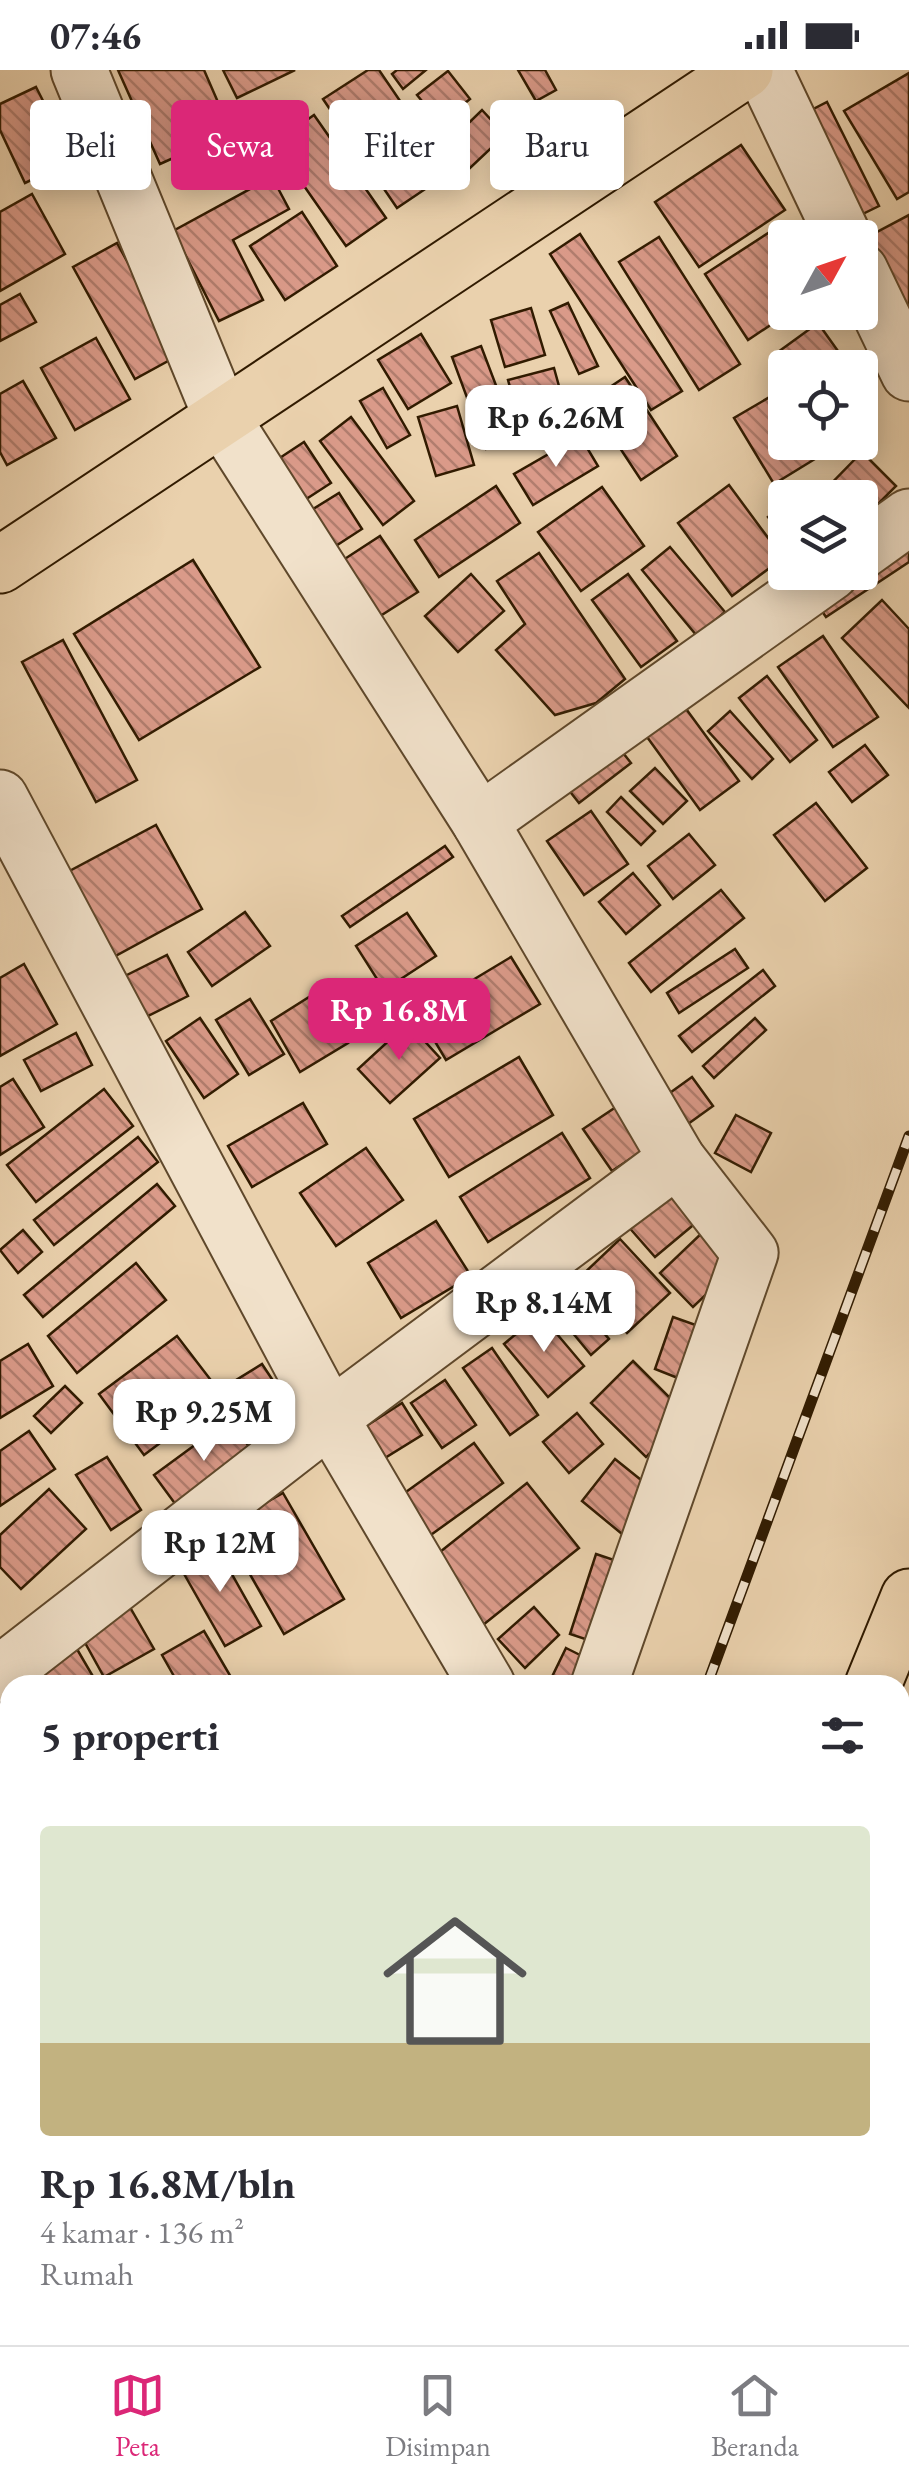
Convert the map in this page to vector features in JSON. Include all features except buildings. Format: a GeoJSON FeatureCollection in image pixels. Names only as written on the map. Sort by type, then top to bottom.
{"type":"FeatureCollection","features":[{"type":"Feature","properties":{"kind":"main road"},"geometry":{"type":"LineString","coordinates":[[0,565],[744,70]]}},
{"type":"Feature","properties":{"kind":"main road"},"geometry":{"type":"LineString","coordinates":[[877,1675],[909,1596]]}},
{"type":"Feature","properties":{"kind":"street"},"geometry":{"type":"LineString","coordinates":[[79,70],[222,418],[480,822],[677,1158],[750,1253],[602,1675]]}},
{"type":"Feature","properties":{"kind":"street"},"geometry":{"type":"LineString","coordinates":[[764,70],[835,220]]}},
{"type":"Feature","properties":{"kind":"street"},"geometry":{"type":"LineString","coordinates":[[878,308],[909,373]]}},
{"type":"Feature","properties":{"kind":"street"},"geometry":{"type":"LineString","coordinates":[[878,539],[909,517]]}},
{"type":"Feature","properties":{"kind":"street"},"geometry":{"type":"LineString","coordinates":[[480,822],[805,590]]}},
{"type":"Feature","properties":{"kind":"street"},"geometry":{"type":"LineString","coordinates":[[0,798],[330,1418],[482,1675]]}},
{"type":"Feature","properties":{"kind":"street"},"geometry":{"type":"LineString","coordinates":[[10,1666],[330,1418],[677,1158]]}},
{"type":"Feature","properties":{"kind":"railway"},"geometry":{"type":"LineString","coordinates":[[711,1675],[909,1136]]}}]}
